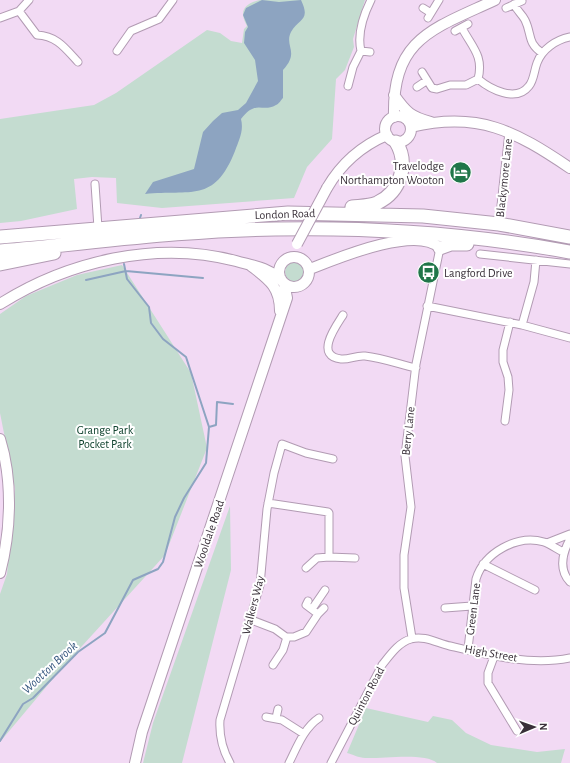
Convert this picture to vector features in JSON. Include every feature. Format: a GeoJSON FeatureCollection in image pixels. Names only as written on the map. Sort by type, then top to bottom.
{"type":"FeatureCollection","features":[{"type":"Feature","properties":{"kind":"highway"},"geometry":{"type":"LineString","coordinates":[[288,213],[365,206],[384,199],[397,184],[404,166],[401,150],[391,138]]}},
{"type":"Feature","properties":{"kind":"highway","name":"London Road"},"geometry":{"type":"LineString","coordinates":[[0,237],[288,213],[423,216],[499,224],[570,237]]}},
{"type":"Feature","properties":{"kind":"highway","name":"London Road"},"geometry":{"type":"LineString","coordinates":[[0,251],[215,232],[273,229],[376,229],[509,242],[570,252]]}},
{"type":"Feature","properties":{"kind":"highway"},"geometry":{"type":"LineString","coordinates":[[0,264],[101,242]]}},
{"type":"Feature","properties":{"kind":"highway"},"geometry":{"type":"LineString","coordinates":[[440,248],[451,244],[474,244],[570,258]]}},
{"type":"Feature","properties":{"kind":"street"},"geometry":{"type":"LineString","coordinates":[[0,18],[19,10],[29,0]]}},
{"type":"Feature","properties":{"kind":"street"},"geometry":{"type":"LineString","coordinates":[[117,51],[131,31],[159,19],[172,0]]}},
{"type":"Feature","properties":{"kind":"street"},"geometry":{"type":"LineString","coordinates":[[348,86],[353,66],[361,51],[358,39],[366,11],[371,0]]}},
{"type":"Feature","properties":{"kind":"street"},"geometry":{"type":"LineString","coordinates":[[423,8],[429,15],[439,0]]}},
{"type":"Feature","properties":{"kind":"street"},"geometry":{"type":"LineString","coordinates":[[394,117],[394,95],[398,75],[402,63],[418,42],[443,24],[495,0]]}},
{"type":"Feature","properties":{"kind":"street"},"geometry":{"type":"LineString","coordinates":[[506,8],[522,1]]}},
{"type":"Feature","properties":{"kind":"street"},"geometry":{"type":"LineString","coordinates":[[514,4],[518,12],[524,18],[530,42],[542,54]]}},
{"type":"Feature","properties":{"kind":"street"},"geometry":{"type":"LineString","coordinates":[[19,10],[37,35],[48,35],[58,40],[78,62]]}},
{"type":"Feature","properties":{"kind":"street"},"geometry":{"type":"LineString","coordinates":[[455,31],[465,26],[478,54],[480,64],[478,79]]}},
{"type":"Feature","properties":{"kind":"street"},"geometry":{"type":"LineString","coordinates":[[478,79],[496,91],[507,93],[522,91],[527,88],[531,82],[537,63],[542,54],[555,42],[570,37]]}},
{"type":"Feature","properties":{"kind":"street"},"geometry":{"type":"LineString","coordinates":[[361,51],[370,52]]}},
{"type":"Feature","properties":{"kind":"street"},"geometry":{"type":"LineString","coordinates":[[422,72],[426,81],[432,88],[436,89],[450,85],[466,86],[478,79]]}},
{"type":"Feature","properties":{"kind":"street"},"geometry":{"type":"LineString","coordinates":[[417,87],[426,81]]}},
{"type":"Feature","properties":{"kind":"street"},"geometry":{"type":"LineString","coordinates":[[394,95],[406,112],[419,119],[434,123]]}},
{"type":"Feature","properties":{"kind":"street"},"geometry":{"type":"LineString","coordinates":[[391,138],[387,123],[394,117],[404,118],[411,127]]}},
{"type":"Feature","properties":{"kind":"street"},"geometry":{"type":"LineString","coordinates":[[411,127],[455,121],[474,123],[509,132],[531,142],[570,168]]}},
{"type":"Feature","properties":{"kind":"street"},"geometry":{"type":"LineString","coordinates":[[282,281],[280,266],[290,258],[327,188],[339,169],[357,152],[391,138],[406,139],[411,127]]}},
{"type":"Feature","properties":{"kind":"street","name":"Blackymore Lane"},"geometry":{"type":"LineString","coordinates":[[499,224],[509,132]]}},
{"type":"Feature","properties":{"kind":"street"},"geometry":{"type":"LineString","coordinates":[[94,184],[98,228]]}},
{"type":"Feature","properties":{"kind":"street"},"geometry":{"type":"LineString","coordinates":[[310,269],[372,246],[395,242],[434,242],[440,248]]}},
{"type":"Feature","properties":{"kind":"street","name":"Berry Lane"},"geometry":{"type":"LineString","coordinates":[[412,638],[404,588],[404,555],[411,507],[404,456],[416,368],[427,306],[440,248]]}},
{"type":"Feature","properties":{"kind":"street"},"geometry":{"type":"LineString","coordinates":[[0,304],[24,289],[49,278],[91,264],[123,258],[167,253],[200,254],[264,267],[292,287],[300,286],[307,280],[310,269],[305,260],[290,258],[264,267]]}},
{"type":"Feature","properties":{"kind":"street"},"geometry":{"type":"LineString","coordinates":[[480,254],[570,264]]}},
{"type":"Feature","properties":{"kind":"street"},"geometry":{"type":"LineString","coordinates":[[522,325],[534,282],[536,260]]}},
{"type":"Feature","properties":{"kind":"street"},"geometry":{"type":"LineString","coordinates":[[248,264],[271,282],[278,292],[280,319]]}},
{"type":"Feature","properties":{"kind":"street","name":"Wooldale Road"},"geometry":{"type":"LineString","coordinates":[[135,763],[142,732],[287,298],[282,281]]}},
{"type":"Feature","properties":{"kind":"street","name":"Wooldale Road"},"geometry":{"type":"LineString","coordinates":[[285,304],[300,286]]}},
{"type":"Feature","properties":{"kind":"street"},"geometry":{"type":"LineString","coordinates":[[427,306],[510,322],[570,338]]}},
{"type":"Feature","properties":{"kind":"street"},"geometry":{"type":"LineString","coordinates":[[343,315],[328,340],[329,353],[334,357],[346,359],[362,355],[416,368]]}},
{"type":"Feature","properties":{"kind":"street"},"geometry":{"type":"LineString","coordinates":[[506,421],[509,383],[503,362],[503,350],[510,322]]}},
{"type":"Feature","properties":{"kind":"street"},"geometry":{"type":"LineString","coordinates":[[0,439],[8,485],[9,510],[7,539],[0,573]]}},
{"type":"Feature","properties":{"kind":"street","name":"Walkers Way"},"geometry":{"type":"LineString","coordinates":[[230,763],[223,750],[220,736],[220,720],[262,575],[262,545],[268,503],[282,444],[306,453],[333,459]]}},
{"type":"Feature","properties":{"kind":"street"},"geometry":{"type":"LineString","coordinates":[[268,503],[329,513],[328,557]]}},
{"type":"Feature","properties":{"kind":"street"},"geometry":{"type":"LineString","coordinates":[[547,543],[570,534]]}},
{"type":"Feature","properties":{"kind":"street"},"geometry":{"type":"LineString","coordinates":[[570,539],[563,552],[563,566],[570,582]]}},
{"type":"Feature","properties":{"kind":"street","name":"Green Lane"},"geometry":{"type":"LineString","coordinates":[[468,649],[476,579],[483,564],[492,555],[519,541],[526,540],[547,543],[563,552]]}},
{"type":"Feature","properties":{"kind":"street"},"geometry":{"type":"LineString","coordinates":[[306,568],[317,558],[355,558]]}},
{"type":"Feature","properties":{"kind":"street"},"geometry":{"type":"LineString","coordinates":[[483,564],[535,590]]}},
{"type":"Feature","properties":{"kind":"street"},"geometry":{"type":"LineString","coordinates":[[249,619],[275,629],[287,637],[294,637],[304,634],[325,590]]}},
{"type":"Feature","properties":{"kind":"street"},"geometry":{"type":"LineString","coordinates":[[308,601],[306,605],[315,612]]}},
{"type":"Feature","properties":{"kind":"street"},"geometry":{"type":"LineString","coordinates":[[445,608],[472,606]]}},
{"type":"Feature","properties":{"kind":"street"},"geometry":{"type":"LineString","coordinates":[[315,612],[324,608]]}},
{"type":"Feature","properties":{"kind":"street"},"geometry":{"type":"LineString","coordinates":[[272,665],[283,650],[287,637]]}},
{"type":"Feature","properties":{"kind":"street","name":"High Street"},"geometry":{"type":"LineString","coordinates":[[412,638],[419,638],[468,649],[538,661],[570,658]]}},
{"type":"Feature","properties":{"kind":"street","name":"Quinton Road"},"geometry":{"type":"LineString","coordinates":[[331,763],[382,665],[402,643],[412,638]]}},
{"type":"Feature","properties":{"kind":"street"},"geometry":{"type":"LineString","coordinates":[[495,654],[488,673],[488,683],[517,731]]}},
{"type":"Feature","properties":{"kind":"street"},"geometry":{"type":"LineString","coordinates":[[276,718],[278,709]]}},
{"type":"Feature","properties":{"kind":"street"},"geometry":{"type":"LineString","coordinates":[[266,717],[276,718],[290,724],[304,734]]}},
{"type":"Feature","properties":{"kind":"street"},"geometry":{"type":"LineString","coordinates":[[289,763],[304,734],[313,722],[319,718]]}},
{"type":"Feature","properties":{"kind":"green space"},"geometry":{"type":"Polygon","coordinates":[[[260,0],[365,0],[353,39],[354,47],[345,70],[336,79],[332,139],[307,167],[294,198],[162,208],[117,203],[116,178],[92,177],[74,179],[77,209],[21,221],[0,223],[0,119],[94,105],[116,93],[207,30],[220,33],[231,41],[242,43],[244,29],[247,26],[243,17],[244,9],[246,6],[260,0]]]}},
{"type":"Feature","properties":{"kind":"green space"},"geometry":{"type":"Polygon","coordinates":[[[291,262],[299,262],[305,268],[305,276],[299,282],[291,282],[285,276],[285,268],[291,262]]]}},
{"type":"Feature","properties":{"kind":"green space","name":"Grange Park Pocket Park"},"geometry":{"type":"Polygon","coordinates":[[[122,265],[191,373],[207,448],[165,555],[62,668],[0,742],[0,594],[7,574],[15,489],[0,413],[0,314],[26,296],[77,275],[122,265]]]}},
{"type":"Feature","properties":{"kind":"green space"},"geometry":{"type":"Polygon","coordinates":[[[230,506],[231,570],[182,763],[143,763],[153,723],[230,506]]]}},
{"type":"Feature","properties":{"kind":"green space"},"geometry":{"type":"Polygon","coordinates":[[[366,708],[428,722],[433,716],[452,720],[466,733],[491,745],[537,752],[565,749],[561,763],[437,763],[423,758],[413,757],[360,757],[347,753],[366,708]]]}},
{"type":"Feature","properties":{"kind":"water"},"geometry":{"type":"Polygon","coordinates":[[[262,0],[279,2],[301,0],[304,7],[305,12],[303,19],[294,27],[289,37],[291,54],[288,64],[283,70],[283,98],[278,104],[271,107],[255,108],[251,110],[241,119],[242,123],[239,139],[227,168],[219,179],[209,187],[188,192],[145,194],[153,182],[194,169],[203,132],[222,113],[238,110],[246,103],[258,81],[255,60],[244,43],[245,32],[248,27],[243,15],[246,8],[262,0]]]}},
{"type":"Feature","properties":{"kind":"waterway","name":"Wootton Brook"},"geometry":{"type":"LineString","coordinates":[[0,741],[23,704],[33,698],[78,652],[105,633],[133,580],[158,569],[163,562],[175,517],[184,498],[206,463],[209,427],[186,357],[163,339],[151,323],[149,307],[127,279],[124,264]]}},
{"type":"Feature","properties":{"kind":"waterway"},"geometry":{"type":"LineString","coordinates":[[86,280],[126,271],[203,278]]}},
{"type":"Feature","properties":{"kind":"waterway"},"geometry":{"type":"LineString","coordinates":[[209,427],[216,425],[217,402],[233,404]]}},
{"type":"Feature","properties":{"kind":"place","name":"Travelodge Northampton Wooton"},"geometry":{"type":"Point","coordinates":[460,173]}},
{"type":"Feature","properties":{"kind":"place","name":"Langford Drive"},"geometry":{"type":"Point","coordinates":[428,273]}}]}
